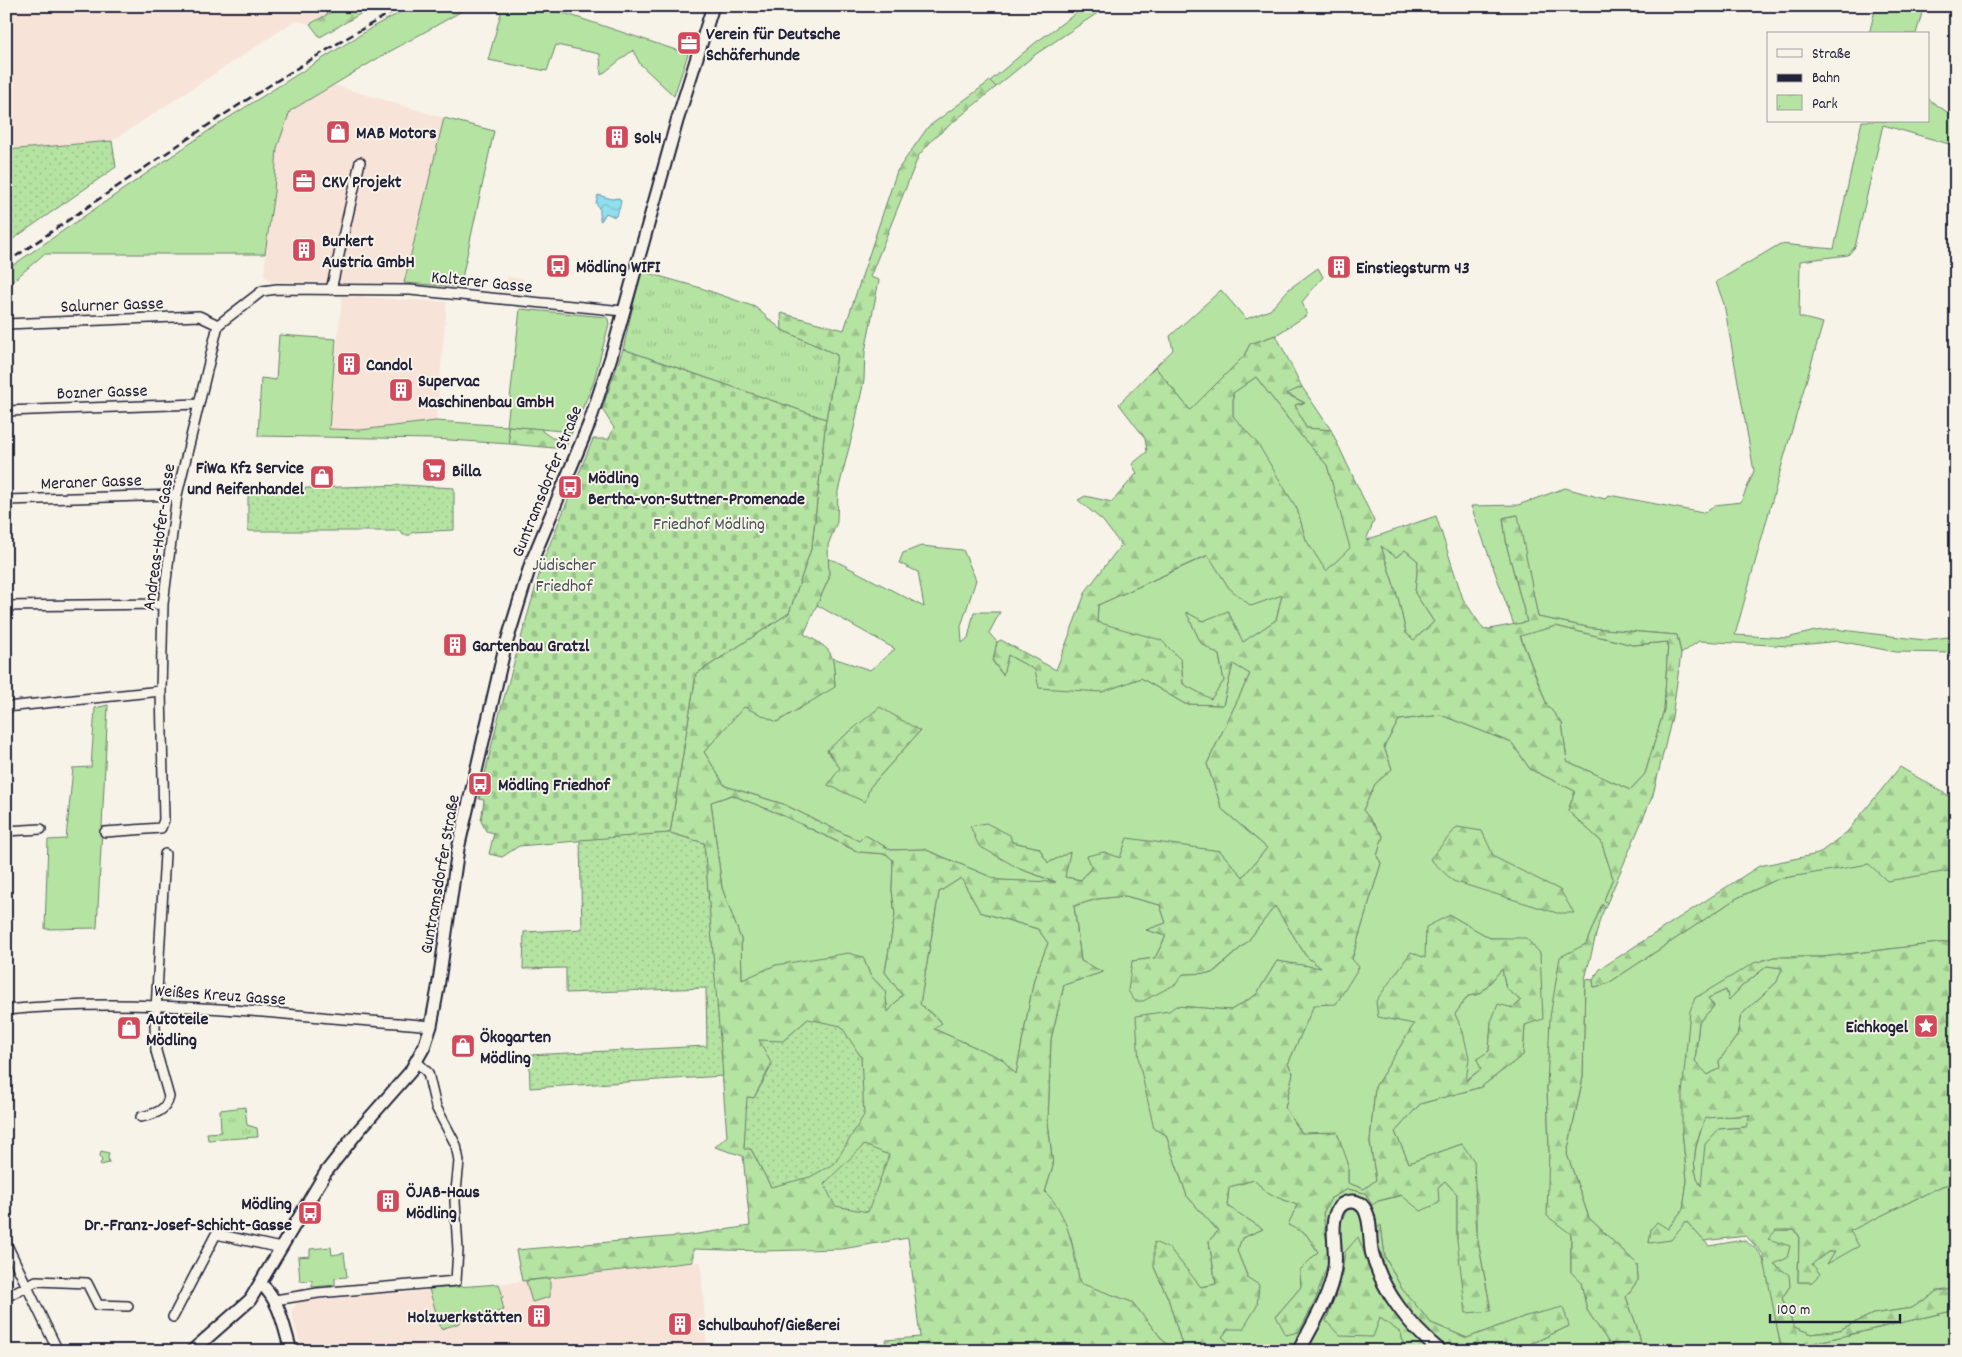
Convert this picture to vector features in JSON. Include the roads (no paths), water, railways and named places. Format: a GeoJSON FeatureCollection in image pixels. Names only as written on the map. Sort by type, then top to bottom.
{"type":"FeatureCollection","features":[{"type":"Feature","properties":{"kind":"main road"},"geometry":{"type":"LineString","coordinates":[[1299,1351],[1330,1286],[1336,1259],[1334,1224],[1336,1211],[1342,1204],[1352,1201],[1360,1204],[1367,1214],[1372,1254],[1389,1293],[1408,1319],[1440,1351]]}},
{"type":"Feature","properties":{"kind":"street","name":"Guntramsdorfer Straße"},"geometry":{"type":"LineString","coordinates":[[192,1351],[250,1300],[326,1172],[417,1062],[431,1026],[458,849],[504,651],[531,563],[589,424],[611,358],[677,120],[713,6]]}},
{"type":"Feature","properties":{"kind":"street"},"geometry":{"type":"LineString","coordinates":[[331,290],[360,162]]}},
{"type":"Feature","properties":{"kind":"street","name":"Kalterer Gasse"},"geometry":{"type":"LineString","coordinates":[[218,325],[262,291],[277,289],[410,290],[623,311]]}},
{"type":"Feature","properties":{"kind":"street","name":"Salurner Gasse"},"geometry":{"type":"LineString","coordinates":[[6,324],[199,316],[218,325]]}},
{"type":"Feature","properties":{"kind":"street","name":"Andreas-Hofer-Gasse"},"geometry":{"type":"LineString","coordinates":[[105,832],[161,828],[164,820],[161,691],[162,604],[177,494],[218,325]]}},
{"type":"Feature","properties":{"kind":"street","name":"Bozner Gasse"},"geometry":{"type":"LineString","coordinates":[[6,411],[198,404]]}},
{"type":"Feature","properties":{"kind":"street","name":"Meraner Gasse"},"geometry":{"type":"LineString","coordinates":[[6,500],[177,494]]}},
{"type":"Feature","properties":{"kind":"street"},"geometry":{"type":"LineString","coordinates":[[6,606],[162,604]]}},
{"type":"Feature","properties":{"kind":"street"},"geometry":{"type":"LineString","coordinates":[[6,708],[161,691]]}},
{"type":"Feature","properties":{"kind":"street"},"geometry":{"type":"LineString","coordinates":[[6,831],[41,829]]}},
{"type":"Feature","properties":{"kind":"street"},"geometry":{"type":"LineString","coordinates":[[141,1116],[156,1114],[168,1104],[170,1097],[156,1051],[156,1005],[165,854]]}},
{"type":"Feature","properties":{"kind":"street","name":"Weißes Kreuz Gasse"},"geometry":{"type":"LineString","coordinates":[[6,1010],[52,1006],[156,1005],[224,1008],[431,1026]]}},
{"type":"Feature","properties":{"kind":"street"},"geometry":{"type":"LineString","coordinates":[[274,1300],[318,1293],[456,1281],[458,1250],[455,1201],[459,1161],[456,1145],[436,1107],[428,1073],[417,1062]]}},
{"type":"Feature","properties":{"kind":"street"},"geometry":{"type":"LineString","coordinates":[[173,1317],[216,1234],[281,1248]]}},
{"type":"Feature","properties":{"kind":"street"},"geometry":{"type":"LineString","coordinates":[[6,1243],[58,1351]]}},
{"type":"Feature","properties":{"kind":"street"},"geometry":{"type":"LineString","coordinates":[[6,1297],[36,1282],[87,1283],[98,1305],[128,1306]]}},
{"type":"Feature","properties":{"kind":"street"},"geometry":{"type":"LineString","coordinates":[[261,1284],[270,1291],[291,1351]]}},
{"type":"Feature","properties":{"kind":"water"},"geometry":{"type":"Polygon","coordinates":[[[598,195],[612,199],[619,198],[621,201],[615,217],[606,213],[600,220],[600,210],[596,203],[598,195]]]}},
{"type":"Feature","properties":{"kind":"railway"},"geometry":{"type":"LineString","coordinates":[[6,263],[251,97],[403,6]]}},
{"type":"Feature","properties":{"kind":"place","name":"Verein für Deutsche Schäferhunde"},"geometry":{"type":"Point","coordinates":[689,43]}},
{"type":"Feature","properties":{"kind":"place","name":"MAB Motors"},"geometry":{"type":"Point","coordinates":[338,132]}},
{"type":"Feature","properties":{"kind":"place","name":"Sol4"},"geometry":{"type":"Point","coordinates":[617,137]}},
{"type":"Feature","properties":{"kind":"place","name":"CKV Projekt"},"geometry":{"type":"Point","coordinates":[304,181]}},
{"type":"Feature","properties":{"kind":"place","name":"Burkert Austria GmbH"},"geometry":{"type":"Point","coordinates":[304,250]}},
{"type":"Feature","properties":{"kind":"place","name":"Mödling WIFI"},"geometry":{"type":"Point","coordinates":[558,266]}},
{"type":"Feature","properties":{"kind":"place","name":"Einstiegsturm 43"},"geometry":{"type":"Point","coordinates":[1339,267]}},
{"type":"Feature","properties":{"kind":"place","name":"Candol"},"geometry":{"type":"Point","coordinates":[349,364]}},
{"type":"Feature","properties":{"kind":"place","name":"Supervac Maschinenbau GmbH"},"geometry":{"type":"Point","coordinates":[401,390]}},
{"type":"Feature","properties":{"kind":"place","name":"Billa"},"geometry":{"type":"Point","coordinates":[434,470]}},
{"type":"Feature","properties":{"kind":"place","name":"FiWa Kfz Service und Reifenhandel"},"geometry":{"type":"Point","coordinates":[322,477]}},
{"type":"Feature","properties":{"kind":"place","name":"Mödling Bertha-von-Suttner-Promenade"},"geometry":{"type":"Point","coordinates":[570,487]}},
{"type":"Feature","properties":{"kind":"place","name":"Gartenbau Gratzl"},"geometry":{"type":"Point","coordinates":[455,645]}},
{"type":"Feature","properties":{"kind":"place","name":"Mödling Friedhof"},"geometry":{"type":"Point","coordinates":[480,784]}},
{"type":"Feature","properties":{"kind":"place","name":"Eichkogel"},"geometry":{"type":"Point","coordinates":[1926,1026]}},
{"type":"Feature","properties":{"kind":"place","name":"Autoteile Mödling"},"geometry":{"type":"Point","coordinates":[129,1028]}},
{"type":"Feature","properties":{"kind":"place","name":"Ökogarten Mödling"},"geometry":{"type":"Point","coordinates":[463,1046]}},
{"type":"Feature","properties":{"kind":"place","name":"ÖJAB-Haus Mödling"},"geometry":{"type":"Point","coordinates":[388,1201]}},
{"type":"Feature","properties":{"kind":"place","name":"Mödling Dr.-Franz-Josef-Schicht-Gasse"},"geometry":{"type":"Point","coordinates":[310,1213]}},
{"type":"Feature","properties":{"kind":"place","name":"Holzwerkstätten"},"geometry":{"type":"Point","coordinates":[539,1316]}},
{"type":"Feature","properties":{"kind":"place","name":"Schulbauhof/Gießerei"},"geometry":{"type":"Point","coordinates":[680,1324]}},
{"type":"Feature","properties":{"kind":"park label","name":"Friedhof Mödling"},"geometry":{"type":"Point","coordinates":[709,523]}},
{"type":"Feature","properties":{"kind":"park label","name":"Jüdischer Friedhof"},"geometry":{"type":"Point","coordinates":[564,574]}}]}
